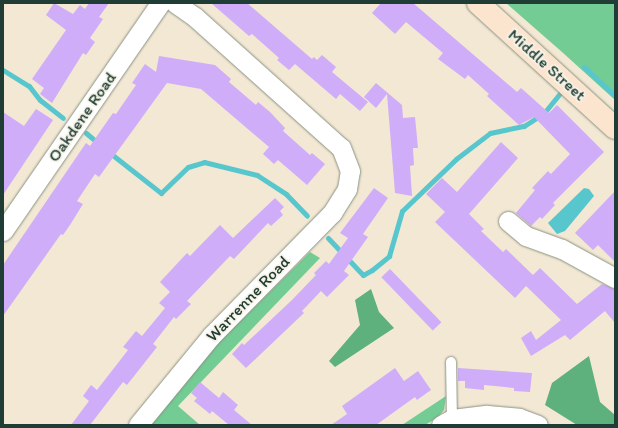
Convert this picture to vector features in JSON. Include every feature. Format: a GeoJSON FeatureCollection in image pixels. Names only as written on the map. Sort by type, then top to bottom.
{"type":"FeatureCollection","features":[{"type":"Feature","properties":{"kind":"street","name":"Oakdene Road"},"geometry":{"type":"LineString","coordinates":[[3,231],[160,3]]}},
{"type":"Feature","properties":{"kind":"street","name":"Warrenne Road"},"geometry":{"type":"LineString","coordinates":[[138,425],[210,336],[332,213],[347,190],[350,171],[341,148],[195,17],[175,3]]}},
{"type":"Feature","properties":{"kind":"street","name":"Middle Street"},"geometry":{"type":"LineString","coordinates":[[478,3],[615,128]]}},
{"type":"Feature","properties":{"kind":"street"},"geometry":{"type":"LineString","coordinates":[[508,221],[526,236],[562,249],[615,278]]}},
{"type":"Feature","properties":{"kind":"street"},"geometry":{"type":"LineString","coordinates":[[446,422],[487,415],[519,418],[538,425]]}},
{"type":"Feature","properties":{"kind":"lane"},"geometry":{"type":"LineString","coordinates":[[446,422],[451,362]]}},
{"type":"Feature","properties":{"kind":"green space"},"geometry":{"type":"Polygon","coordinates":[[[506,3],[615,3],[615,100],[562,52],[506,3]]]}},
{"type":"Feature","properties":{"kind":"green space"},"geometry":{"type":"Polygon","coordinates":[[[310,252],[320,258],[178,406],[200,425],[145,425],[208,353],[310,252]]]}},
{"type":"Feature","properties":{"kind":"green space"},"geometry":{"type":"Polygon","coordinates":[[[371,289],[379,312],[394,328],[335,367],[329,361],[360,325],[355,300],[371,289]]]}},
{"type":"Feature","properties":{"kind":"green space"},"geometry":{"type":"Polygon","coordinates":[[[589,356],[600,402],[615,415],[615,425],[577,425],[545,405],[552,383],[589,356]]]}},
{"type":"Feature","properties":{"kind":"green space"},"geometry":{"type":"Polygon","coordinates":[[[446,396],[444,410],[437,418],[425,425],[402,425],[446,396]]]}},
{"type":"Feature","properties":{"kind":"water"},"geometry":{"type":"Polygon","coordinates":[[[584,188],[589,189],[594,196],[565,231],[557,234],[548,223],[584,188]]]}},
{"type":"Feature","properties":{"kind":"building"},"geometry":{"type":"Polygon","coordinates":[[[54,3],[73,14],[80,5],[85,9],[89,3],[109,3],[99,17],[103,19],[90,38],[95,42],[86,55],[83,53],[52,103],[40,94],[44,88],[32,79],[66,30],[46,15],[54,3]]]}},
{"type":"Feature","properties":{"kind":"building"},"geometry":{"type":"Polygon","coordinates":[[[211,3],[247,3],[312,59],[314,57],[317,60],[322,55],[336,67],[332,72],[368,102],[360,111],[340,94],[336,99],[295,64],[289,70],[277,60],[279,58],[252,34],[249,36],[211,3]]]}},
{"type":"Feature","properties":{"kind":"building"},"geometry":{"type":"Polygon","coordinates":[[[381,3],[413,3],[517,92],[521,88],[549,113],[557,105],[604,152],[553,203],[555,205],[542,219],[540,217],[531,226],[516,213],[535,190],[532,188],[548,171],[551,174],[570,154],[534,117],[519,125],[487,96],[489,94],[468,75],[465,79],[438,59],[443,53],[406,22],[395,34],[372,13],[381,3]]]}},
{"type":"Feature","properties":{"kind":"building"},"geometry":{"type":"Polygon","coordinates":[[[159,56],[215,65],[231,79],[229,82],[256,105],[258,102],[270,112],[285,128],[283,131],[310,155],[312,153],[325,164],[307,185],[278,160],[274,164],[263,154],[269,147],[201,89],[167,83],[99,177],[95,174],[77,201],[83,204],[70,225],[63,235],[61,234],[3,316],[3,265],[86,143],[90,146],[113,113],[116,114],[136,85],[132,83],[145,64],[156,72],[159,56]]]}},
{"type":"Feature","properties":{"kind":"building"},"geometry":{"type":"Polygon","coordinates":[[[376,83],[402,105],[403,118],[415,117],[418,148],[413,148],[414,165],[410,166],[412,196],[395,193],[387,94],[376,108],[364,97],[376,83]]]}},
{"type":"Feature","properties":{"kind":"building"},"geometry":{"type":"Polygon","coordinates":[[[36,109],[53,120],[3,195],[3,112],[24,126],[36,109]]]}},
{"type":"Feature","properties":{"kind":"building"},"geometry":{"type":"Polygon","coordinates":[[[501,142],[518,158],[469,214],[484,229],[481,231],[503,252],[506,249],[533,275],[540,268],[577,304],[602,284],[615,289],[615,323],[605,311],[570,340],[565,335],[531,356],[521,338],[531,331],[536,340],[561,320],[526,286],[515,298],[435,222],[445,212],[426,194],[442,178],[457,192],[501,142]]]}},
{"type":"Feature","properties":{"kind":"building"},"geometry":{"type":"Polygon","coordinates":[[[374,188],[388,198],[363,234],[368,237],[344,271],[349,275],[327,297],[321,291],[302,311],[304,313],[246,368],[232,354],[242,343],[244,345],[292,300],[316,275],[314,273],[326,261],[329,264],[348,238],[340,233],[374,188]]]}},
{"type":"Feature","properties":{"kind":"building"},"geometry":{"type":"Polygon","coordinates":[[[615,191],[615,262],[598,245],[593,250],[575,233],[615,191]]]}},
{"type":"Feature","properties":{"kind":"building"},"geometry":{"type":"Polygon","coordinates":[[[275,198],[284,207],[280,211],[283,215],[271,226],[268,223],[234,259],[230,256],[187,301],[191,304],[176,319],[174,317],[153,344],[157,347],[127,385],[123,382],[90,425],[71,425],[89,401],[83,396],[91,385],[97,390],[128,350],[123,347],[136,331],[142,336],[165,308],[159,303],[170,292],[160,282],[187,253],[190,256],[220,225],[233,238],[275,198]]]}},
{"type":"Feature","properties":{"kind":"building"},"geometry":{"type":"Polygon","coordinates":[[[390,269],[441,322],[433,331],[381,277],[390,269]]]}},
{"type":"Feature","properties":{"kind":"building"},"geometry":{"type":"Polygon","coordinates":[[[395,368],[404,381],[418,371],[431,390],[417,400],[415,397],[376,425],[331,425],[347,414],[342,406],[395,368]]]}},
{"type":"Feature","properties":{"kind":"building"},"geometry":{"type":"Polygon","coordinates":[[[458,368],[532,373],[530,392],[514,391],[514,388],[484,385],[484,390],[465,388],[465,381],[458,381],[458,368]]]}},
{"type":"Feature","properties":{"kind":"building"},"geometry":{"type":"Polygon","coordinates":[[[200,382],[219,398],[223,392],[238,405],[234,410],[252,425],[229,425],[212,411],[210,414],[194,401],[197,398],[191,393],[200,382]]]}},
{"type":"Feature","properties":{"kind":"waterway"},"geometry":{"type":"LineString","coordinates":[[584,67],[615,96]]}},
{"type":"Feature","properties":{"kind":"waterway"},"geometry":{"type":"LineString","coordinates":[[3,70],[29,86],[40,100],[63,118]]}},
{"type":"Feature","properties":{"kind":"waterway"},"geometry":{"type":"LineString","coordinates":[[328,238],[363,275],[372,270],[389,256],[402,211],[456,159],[490,133],[524,126],[544,113],[561,92]]}},
{"type":"Feature","properties":{"kind":"waterway"},"geometry":{"type":"LineString","coordinates":[[86,133],[99,144]]}},
{"type":"Feature","properties":{"kind":"waterway"},"geometry":{"type":"LineString","coordinates":[[110,153],[161,193],[188,167],[204,162],[257,175],[286,194],[307,216]]}}]}
